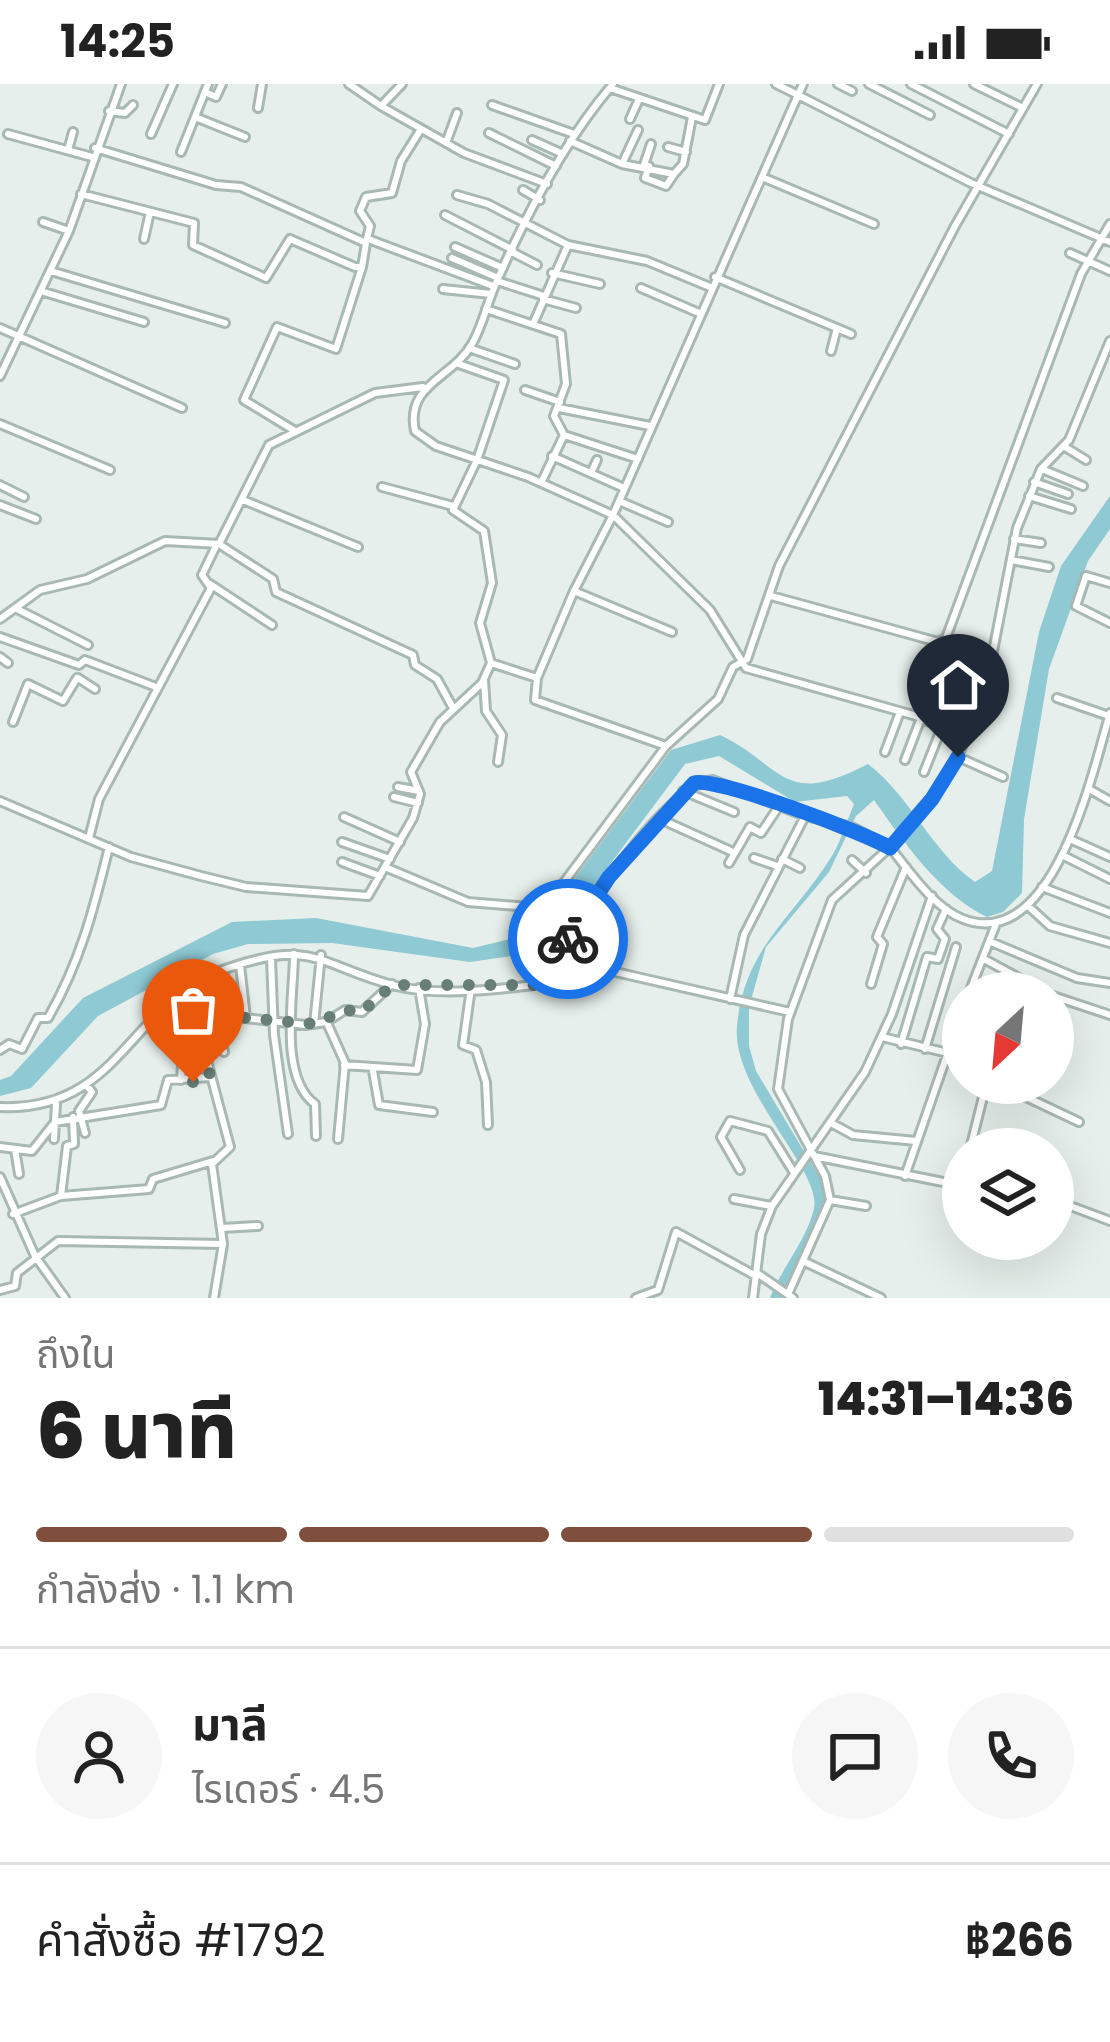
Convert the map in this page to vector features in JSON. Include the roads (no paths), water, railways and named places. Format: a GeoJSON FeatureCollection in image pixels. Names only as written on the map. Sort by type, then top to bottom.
{"type":"FeatureCollection","features":[{"type":"Feature","properties":{"kind":"street"},"geometry":{"type":"LineString","coordinates":[[151,134],[173,84]]}},
{"type":"Feature","properties":{"kind":"street"},"geometry":{"type":"LineString","coordinates":[[181,152],[207,88],[216,97],[222,84]]}},
{"type":"Feature","properties":{"kind":"street"},"geometry":{"type":"LineString","coordinates":[[256,105],[262,84]]}},
{"type":"Feature","properties":{"kind":"street"},"geometry":{"type":"LineString","coordinates":[[349,84],[446,143],[547,184]]}},
{"type":"Feature","properties":{"kind":"street"},"geometry":{"type":"LineString","coordinates":[[381,106],[402,84]]}},
{"type":"Feature","properties":{"kind":"street"},"geometry":{"type":"LineString","coordinates":[[272,625],[202,575],[269,445],[375,393],[423,387],[470,349],[495,285],[556,166],[611,86],[692,117],[709,115],[719,84]]}},
{"type":"Feature","properties":{"kind":"street"},"geometry":{"type":"LineString","coordinates":[[776,84],[982,186],[1106,240]]}},
{"type":"Feature","properties":{"kind":"street"},"geometry":{"type":"LineString","coordinates":[[666,746],[535,700],[537,678],[803,84]]}},
{"type":"Feature","properties":{"kind":"street"},"geometry":{"type":"LineString","coordinates":[[838,84],[852,91]]}},
{"type":"Feature","properties":{"kind":"street"},"geometry":{"type":"LineString","coordinates":[[868,84],[930,115]]}},
{"type":"Feature","properties":{"kind":"street"},"geometry":{"type":"LineString","coordinates":[[911,84],[1009,134]]}},
{"type":"Feature","properties":{"kind":"street"},"geometry":{"type":"LineString","coordinates":[[974,84],[1023,108]]}},
{"type":"Feature","properties":{"kind":"street"},"geometry":{"type":"LineString","coordinates":[[545,910],[666,746],[718,699],[733,667],[741,662],[771,596],[779,566],[955,226],[1037,84]]}},
{"type":"Feature","properties":{"kind":"street"},"geometry":{"type":"LineString","coordinates":[[0,376],[69,231],[117,85]]}},
{"type":"Feature","properties":{"kind":"street"},"geometry":{"type":"LineString","coordinates":[[630,118],[639,99]]}},
{"type":"Feature","properties":{"kind":"street"},"geometry":{"type":"LineString","coordinates":[[109,111],[124,113],[133,105]]}},
{"type":"Feature","properties":{"kind":"street"},"geometry":{"type":"LineString","coordinates":[[492,105],[572,137],[622,164],[674,173]]}},
{"type":"Feature","properties":{"kind":"street"},"geometry":{"type":"LineString","coordinates":[[446,143],[458,112]]}},
{"type":"Feature","properties":{"kind":"street"},"geometry":{"type":"LineString","coordinates":[[195,117],[245,137]]}},
{"type":"Feature","properties":{"kind":"street"},"geometry":{"type":"LineString","coordinates":[[651,144],[645,178],[666,186],[686,152],[692,117]]}},
{"type":"Feature","properties":{"kind":"street"},"geometry":{"type":"LineString","coordinates":[[295,431],[244,400],[277,327],[336,350],[362,267],[370,226],[361,211],[366,197],[392,193],[401,161],[421,129]]}},
{"type":"Feature","properties":{"kind":"street"},"geometry":{"type":"LineString","coordinates":[[622,164],[638,130]]}},
{"type":"Feature","properties":{"kind":"street"},"geometry":{"type":"LineString","coordinates":[[68,150],[73,132]]}},
{"type":"Feature","properties":{"kind":"street"},"geometry":{"type":"LineString","coordinates":[[489,133],[556,166]]}},
{"type":"Feature","properties":{"kind":"street"},"geometry":{"type":"LineString","coordinates":[[8,134],[92,158]]}},
{"type":"Feature","properties":{"kind":"street"},"geometry":{"type":"LineString","coordinates":[[532,140],[563,154]]}},
{"type":"Feature","properties":{"kind":"street"},"geometry":{"type":"LineString","coordinates":[[668,147],[686,152]]}},
{"type":"Feature","properties":{"kind":"street"},"geometry":{"type":"LineString","coordinates":[[95,148],[216,185],[242,188],[367,241],[576,308]]}},
{"type":"Feature","properties":{"kind":"street"},"geometry":{"type":"LineString","coordinates":[[761,176],[874,224]]}},
{"type":"Feature","properties":{"kind":"street"},"geometry":{"type":"LineString","coordinates":[[523,190],[540,200]]}},
{"type":"Feature","properties":{"kind":"street"},"geometry":{"type":"LineString","coordinates":[[80,194],[194,223],[193,245],[266,278],[290,239],[362,267]]}},
{"type":"Feature","properties":{"kind":"street"},"geometry":{"type":"LineString","coordinates":[[457,195],[488,204],[568,245],[647,261],[710,287]]}},
{"type":"Feature","properties":{"kind":"street"},"geometry":{"type":"LineString","coordinates":[[144,239],[150,212]]}},
{"type":"Feature","properties":{"kind":"street"},"geometry":{"type":"LineString","coordinates":[[445,215],[537,265]]}},
{"type":"Feature","properties":{"kind":"street"},"geometry":{"type":"LineString","coordinates":[[43,222],[69,231]]}},
{"type":"Feature","properties":{"kind":"street"},"geometry":{"type":"LineString","coordinates":[[771,596],[938,642],[946,638],[1088,260],[1106,240],[1110,224]]}},
{"type":"Feature","properties":{"kind":"street"},"geometry":{"type":"LineString","coordinates":[[534,323],[568,245]]}},
{"type":"Feature","properties":{"kind":"street"},"geometry":{"type":"LineString","coordinates":[[455,247],[503,268]]}},
{"type":"Feature","properties":{"kind":"street"},"geometry":{"type":"LineString","coordinates":[[1070,253],[1110,272]]}},
{"type":"Feature","properties":{"kind":"street"},"geometry":{"type":"LineString","coordinates":[[452,258],[495,285]]}},
{"type":"Feature","properties":{"kind":"street"},"geometry":{"type":"LineString","coordinates":[[51,271],[226,323]]}},
{"type":"Feature","properties":{"kind":"street"},"geometry":{"type":"LineString","coordinates":[[552,273],[600,284]]}},
{"type":"Feature","properties":{"kind":"street"},"geometry":{"type":"LineString","coordinates":[[715,277],[851,334]]}},
{"type":"Feature","properties":{"kind":"street"},"geometry":{"type":"LineString","coordinates":[[443,289],[495,285]]}},
{"type":"Feature","properties":{"kind":"street"},"geometry":{"type":"LineString","coordinates":[[641,288],[699,313]]}},
{"type":"Feature","properties":{"kind":"street"},"geometry":{"type":"LineString","coordinates":[[43,292],[144,322]]}},
{"type":"Feature","properties":{"kind":"street"},"geometry":{"type":"LineString","coordinates":[[486,309],[561,334],[567,368],[554,416],[564,435],[638,459]]}},
{"type":"Feature","properties":{"kind":"street"},"geometry":{"type":"LineString","coordinates":[[0,328],[182,409]]}},
{"type":"Feature","properties":{"kind":"street"},"geometry":{"type":"LineString","coordinates":[[831,351],[837,328]]}},
{"type":"Feature","properties":{"kind":"street"},"geometry":{"type":"LineString","coordinates":[[636,1298],[658,1290],[676,1232],[790,1296],[830,1200],[778,1089],[790,1012],[832,900],[898,839],[958,757],[981,699],[1014,538],[1034,482],[1065,447],[1110,341]]}},
{"type":"Feature","properties":{"kind":"street"},"geometry":{"type":"LineString","coordinates":[[470,349],[515,364]]}},
{"type":"Feature","properties":{"kind":"street"},"geometry":{"type":"LineString","coordinates":[[0,802],[109,847],[246,887],[368,896],[418,803],[411,772],[426,742],[484,680],[491,663],[480,623],[492,583],[484,531],[482,524],[454,515],[453,506],[477,460],[504,380],[456,363]]}},
{"type":"Feature","properties":{"kind":"street"},"geometry":{"type":"LineString","coordinates":[[1100,367],[1110,372]]}},
{"type":"Feature","properties":{"kind":"street"},"geometry":{"type":"LineString","coordinates":[[423,387],[413,420],[422,440],[613,515],[710,610],[741,662],[755,673],[921,718],[966,737]]}},
{"type":"Feature","properties":{"kind":"street"},"geometry":{"type":"LineString","coordinates":[[525,390],[559,405],[650,426]]}},
{"type":"Feature","properties":{"kind":"street"},"geometry":{"type":"LineString","coordinates":[[0,424],[110,470]]}},
{"type":"Feature","properties":{"kind":"street"},"geometry":{"type":"LineString","coordinates":[[541,483],[564,435]]}},
{"type":"Feature","properties":{"kind":"street"},"geometry":{"type":"LineString","coordinates":[[1065,447],[1086,460]]}},
{"type":"Feature","properties":{"kind":"street"},"geometry":{"type":"LineString","coordinates":[[552,456],[624,488]]}},
{"type":"Feature","properties":{"kind":"street"},"geometry":{"type":"LineString","coordinates":[[591,473],[597,460]]}},
{"type":"Feature","properties":{"kind":"street"},"geometry":{"type":"LineString","coordinates":[[1041,469],[1083,486]]}},
{"type":"Feature","properties":{"kind":"street"},"geometry":{"type":"LineString","coordinates":[[1034,482],[1068,494]]}},
{"type":"Feature","properties":{"kind":"street"},"geometry":{"type":"LineString","coordinates":[[23,496],[3,487],[0,501],[35,519]]}},
{"type":"Feature","properties":{"kind":"street"},"geometry":{"type":"LineString","coordinates":[[382,487],[453,506]]}},
{"type":"Feature","properties":{"kind":"street"},"geometry":{"type":"LineString","coordinates":[[1029,496],[1071,509]]}},
{"type":"Feature","properties":{"kind":"street"},"geometry":{"type":"LineString","coordinates":[[243,500],[358,547]]}},
{"type":"Feature","properties":{"kind":"street"},"geometry":{"type":"LineString","coordinates":[[619,501],[668,521]]}},
{"type":"Feature","properties":{"kind":"street"},"geometry":{"type":"LineString","coordinates":[[1014,538],[1041,543]]}},
{"type":"Feature","properties":{"kind":"street"},"geometry":{"type":"LineString","coordinates":[[2,616],[40,590],[87,579],[165,541],[218,545],[273,579],[275,592],[413,655],[416,665],[436,679],[454,708]]}},
{"type":"Feature","properties":{"kind":"street"},"geometry":{"type":"LineString","coordinates":[[1010,560],[1049,567]]}},
{"type":"Feature","properties":{"kind":"street"},"geometry":{"type":"LineString","coordinates":[[1110,584],[1086,576],[1076,606],[1110,623]]}},
{"type":"Feature","properties":{"kind":"street"},"geometry":{"type":"LineString","coordinates":[[89,838],[99,799],[210,584]]}},
{"type":"Feature","properties":{"kind":"street"},"geometry":{"type":"LineString","coordinates":[[574,591],[672,632]]}},
{"type":"Feature","properties":{"kind":"street"},"geometry":{"type":"LineString","coordinates":[[15,608],[88,645]]}},
{"type":"Feature","properties":{"kind":"street"},"geometry":{"type":"LineString","coordinates":[[0,637],[79,665]]}},
{"type":"Feature","properties":{"kind":"street"},"geometry":{"type":"LineString","coordinates":[[13,722],[28,684],[63,701],[85,660],[156,687]]}},
{"type":"Feature","properties":{"kind":"street"},"geometry":{"type":"LineString","coordinates":[[491,663],[537,678]]}},
{"type":"Feature","properties":{"kind":"street"},"geometry":{"type":"LineString","coordinates":[[77,678],[95,689]]}},
{"type":"Feature","properties":{"kind":"street"},"geometry":{"type":"LineString","coordinates":[[918,678],[981,699]]}},
{"type":"Feature","properties":{"kind":"street"},"geometry":{"type":"LineString","coordinates":[[484,680],[486,711],[502,735],[498,762]]}},
{"type":"Feature","properties":{"kind":"street"},"geometry":{"type":"LineString","coordinates":[[0,1107],[56,1104],[86,1085],[196,983],[240,965],[294,954],[321,956],[392,985],[534,985],[545,978],[572,926],[683,791],[713,780],[805,816],[849,826],[890,848],[946,909],[963,919],[996,923],[1027,905],[1062,855],[1098,759],[1109,714],[1058,698]]}},
{"type":"Feature","properties":{"kind":"street"},"geometry":{"type":"LineString","coordinates":[[886,752],[900,712]]}},
{"type":"Feature","properties":{"kind":"street"},"geometry":{"type":"LineString","coordinates":[[905,760],[921,718]]}},
{"type":"Feature","properties":{"kind":"street"},"geometry":{"type":"LineString","coordinates":[[924,772],[942,727]]}},
{"type":"Feature","properties":{"kind":"street"},"geometry":{"type":"LineString","coordinates":[[1100,747],[1110,751]]}},
{"type":"Feature","properties":{"kind":"street"},"geometry":{"type":"LineString","coordinates":[[958,757],[1003,777]]}},
{"type":"Feature","properties":{"kind":"street"},"geometry":{"type":"LineString","coordinates":[[1098,759],[1110,767]]}},
{"type":"Feature","properties":{"kind":"street"},"geometry":{"type":"LineString","coordinates":[[398,787],[418,791]]}},
{"type":"Feature","properties":{"kind":"street"},"geometry":{"type":"LineString","coordinates":[[1089,789],[1110,801]]}},
{"type":"Feature","properties":{"kind":"street"},"geometry":{"type":"LineString","coordinates":[[683,791],[734,812]]}},
{"type":"Feature","properties":{"kind":"street"},"geometry":{"type":"LineString","coordinates":[[394,797],[418,803]]}},
{"type":"Feature","properties":{"kind":"street"},"geometry":{"type":"LineString","coordinates":[[728,863],[750,827],[761,833],[779,806]]}},
{"type":"Feature","properties":{"kind":"street"},"geometry":{"type":"LineString","coordinates":[[730,999],[744,935],[805,816]]}},
{"type":"Feature","properties":{"kind":"street"},"geometry":{"type":"LineString","coordinates":[[344,817],[400,842]]}},
{"type":"Feature","properties":{"kind":"street"},"geometry":{"type":"LineString","coordinates":[[660,820],[734,853]]}},
{"type":"Feature","properties":{"kind":"street"},"geometry":{"type":"LineString","coordinates":[[1070,839],[1110,857]]}},
{"type":"Feature","properties":{"kind":"street"},"geometry":{"type":"LineString","coordinates":[[342,842],[468,902],[545,910],[572,926]]}},
{"type":"Feature","properties":{"kind":"street"},"geometry":{"type":"LineString","coordinates":[[0,1049],[8,1044],[22,1048],[38,1018],[48,1018],[68,982],[86,941],[109,847]]}},
{"type":"Feature","properties":{"kind":"street"},"geometry":{"type":"LineString","coordinates":[[1062,855],[1110,879]]}},
{"type":"Feature","properties":{"kind":"street"},"geometry":{"type":"LineString","coordinates":[[754,858],[800,868]]}},
{"type":"Feature","properties":{"kind":"street"},"geometry":{"type":"LineString","coordinates":[[852,860],[866,873]]}},
{"type":"Feature","properties":{"kind":"street"},"geometry":{"type":"LineString","coordinates":[[341,862],[380,875]]}},
{"type":"Feature","properties":{"kind":"street"},"geometry":{"type":"LineString","coordinates":[[871,984],[883,944],[877,937],[906,867]]}},
{"type":"Feature","properties":{"kind":"street"},"geometry":{"type":"LineString","coordinates":[[1042,887],[1110,913]]}},
{"type":"Feature","properties":{"kind":"street"},"geometry":{"type":"LineString","coordinates":[[753,1298],[761,1234],[772,1206],[793,1171],[833,1124],[882,1037],[932,894]]}},
{"type":"Feature","properties":{"kind":"street"},"geometry":{"type":"LineString","coordinates":[[1027,905],[1050,926],[1110,943]]}},
{"type":"Feature","properties":{"kind":"street"},"geometry":{"type":"LineString","coordinates":[[901,1044],[927,957],[938,959],[945,939],[937,929],[946,909]]}},
{"type":"Feature","properties":{"kind":"street"},"geometry":{"type":"LineString","coordinates":[[978,972],[996,923]]}},
{"type":"Feature","properties":{"kind":"street"},"geometry":{"type":"LineString","coordinates":[[991,942],[1077,978],[1110,983]]}},
{"type":"Feature","properties":{"kind":"street"},"geometry":{"type":"LineString","coordinates":[[926,1049],[956,947]]}},
{"type":"Feature","properties":{"kind":"street"},"geometry":{"type":"LineString","coordinates":[[562,951],[598,968],[790,1012]]}},
{"type":"Feature","properties":{"kind":"street"},"geometry":{"type":"LineString","coordinates":[[294,954],[293,1055],[304,1096],[314,1103],[316,1136]]}},
{"type":"Feature","properties":{"kind":"street"},"geometry":{"type":"LineString","coordinates":[[314,1024],[321,956]]}},
{"type":"Feature","properties":{"kind":"street"},"geometry":{"type":"LineString","coordinates":[[271,958],[288,1134]]}},
{"type":"Feature","properties":{"kind":"street"},"geometry":{"type":"LineString","coordinates":[[984,959],[1009,972]]}},
{"type":"Feature","properties":{"kind":"street"},"geometry":{"type":"LineString","coordinates":[[240,965],[246,1018]]}},
{"type":"Feature","properties":{"kind":"street"},"geometry":{"type":"LineString","coordinates":[[217,973],[224,1052]]}},
{"type":"Feature","properties":{"kind":"street"},"geometry":{"type":"LineString","coordinates":[[13,1214],[61,1196],[149,1189],[153,1179],[228,1154],[196,983]]}},
{"type":"Feature","properties":{"kind":"street"},"geometry":{"type":"LineString","coordinates":[[204,1031],[246,1018],[274,1024],[326,1022],[345,1010],[362,1012],[392,985]]}},
{"type":"Feature","properties":{"kind":"street"},"geometry":{"type":"LineString","coordinates":[[344,1065],[373,1071],[417,1070],[425,1024],[418,988]]}},
{"type":"Feature","properties":{"kind":"street"},"geometry":{"type":"LineString","coordinates":[[470,988],[463,1045],[476,1051],[483,1069],[488,1125]]}},
{"type":"Feature","properties":{"kind":"street"},"geometry":{"type":"LineString","coordinates":[[1074,1003],[1110,1016]]}},
{"type":"Feature","properties":{"kind":"street"},"geometry":{"type":"LineString","coordinates":[[160,1012],[171,1041],[183,1050],[181,1080]]}},
{"type":"Feature","properties":{"kind":"street"},"geometry":{"type":"LineString","coordinates":[[326,1022],[344,1065],[338,1139]]}},
{"type":"Feature","properties":{"kind":"street"},"geometry":{"type":"LineString","coordinates":[[882,1037],[942,1052]]}},
{"type":"Feature","properties":{"kind":"street"},"geometry":{"type":"LineString","coordinates":[[905,1176],[942,1070]]}},
{"type":"Feature","properties":{"kind":"street"},"geometry":{"type":"LineString","coordinates":[[373,1071],[379,1106],[434,1112]]}},
{"type":"Feature","properties":{"kind":"street"},"geometry":{"type":"LineString","coordinates":[[0,1148],[36,1148],[55,1122],[76,1116],[161,1106],[168,1080],[210,1077]]}},
{"type":"Feature","properties":{"kind":"street"},"geometry":{"type":"LineString","coordinates":[[61,1196],[67,1146],[74,1144],[76,1116],[92,1092],[86,1085]]}},
{"type":"Feature","properties":{"kind":"street"},"geometry":{"type":"LineString","coordinates":[[975,1128],[984,1094],[1022,1095],[1079,1122]]}},
{"type":"Feature","properties":{"kind":"street"},"geometry":{"type":"LineString","coordinates":[[54,1139],[56,1104]]}},
{"type":"Feature","properties":{"kind":"street"},"geometry":{"type":"LineString","coordinates":[[76,1116],[85,1133]]}},
{"type":"Feature","properties":{"kind":"street"},"geometry":{"type":"LineString","coordinates":[[740,1170],[721,1137],[730,1120],[769,1130],[793,1171]]}},
{"type":"Feature","properties":{"kind":"street"},"geometry":{"type":"LineString","coordinates":[[833,1124],[853,1135],[916,1141]]}},
{"type":"Feature","properties":{"kind":"street"},"geometry":{"type":"LineString","coordinates":[[15,1149],[19,1174]]}},
{"type":"Feature","properties":{"kind":"street"},"geometry":{"type":"LineString","coordinates":[[811,1153],[942,1182]]}},
{"type":"Feature","properties":{"kind":"street"},"geometry":{"type":"LineString","coordinates":[[213,1161],[215,1208],[223,1244],[214,1298]]}},
{"type":"Feature","properties":{"kind":"street"},"geometry":{"type":"LineString","coordinates":[[0,1178],[35,1256],[65,1298]]}},
{"type":"Feature","properties":{"kind":"street"},"geometry":{"type":"LineString","coordinates":[[734,1199],[772,1206]]}},
{"type":"Feature","properties":{"kind":"street"},"geometry":{"type":"LineString","coordinates":[[830,1200],[866,1206]]}},
{"type":"Feature","properties":{"kind":"street"},"geometry":{"type":"LineString","coordinates":[[1074,1208],[1110,1221]]}},
{"type":"Feature","properties":{"kind":"street"},"geometry":{"type":"LineString","coordinates":[[222,1228],[258,1226]]}},
{"type":"Feature","properties":{"kind":"street"},"geometry":{"type":"LineString","coordinates":[[0,1290],[15,1286],[17,1273],[58,1241],[223,1244]]}},
{"type":"Feature","properties":{"kind":"street"},"geometry":{"type":"LineString","coordinates":[[806,1262],[881,1298]]}},
{"type":"Feature","properties":{"kind":"water"},"geometry":{"type":"Polygon","coordinates":[[[1110,496],[1110,529],[1088,561],[1049,669],[1024,819],[1022,893],[1003,912],[987,917],[970,907],[924,866],[874,800],[856,816],[829,872],[766,947],[749,1007],[749,1046],[756,1071],[827,1190],[823,1213],[782,1298],[770,1298],[811,1219],[813,1192],[748,1076],[737,1026],[741,1000],[759,957],[770,938],[832,855],[854,804],[847,796],[795,802],[719,756],[685,764],[578,907],[525,954],[470,962],[332,943],[248,944],[213,954],[98,1016],[31,1088],[0,1096],[0,1080],[11,1076],[83,998],[232,922],[316,918],[473,948],[522,936],[544,919],[671,750],[720,735],[800,783],[839,777],[868,764],[897,792],[945,855],[975,882],[992,871],[1039,632],[1061,566],[1110,496]]]}}]}
